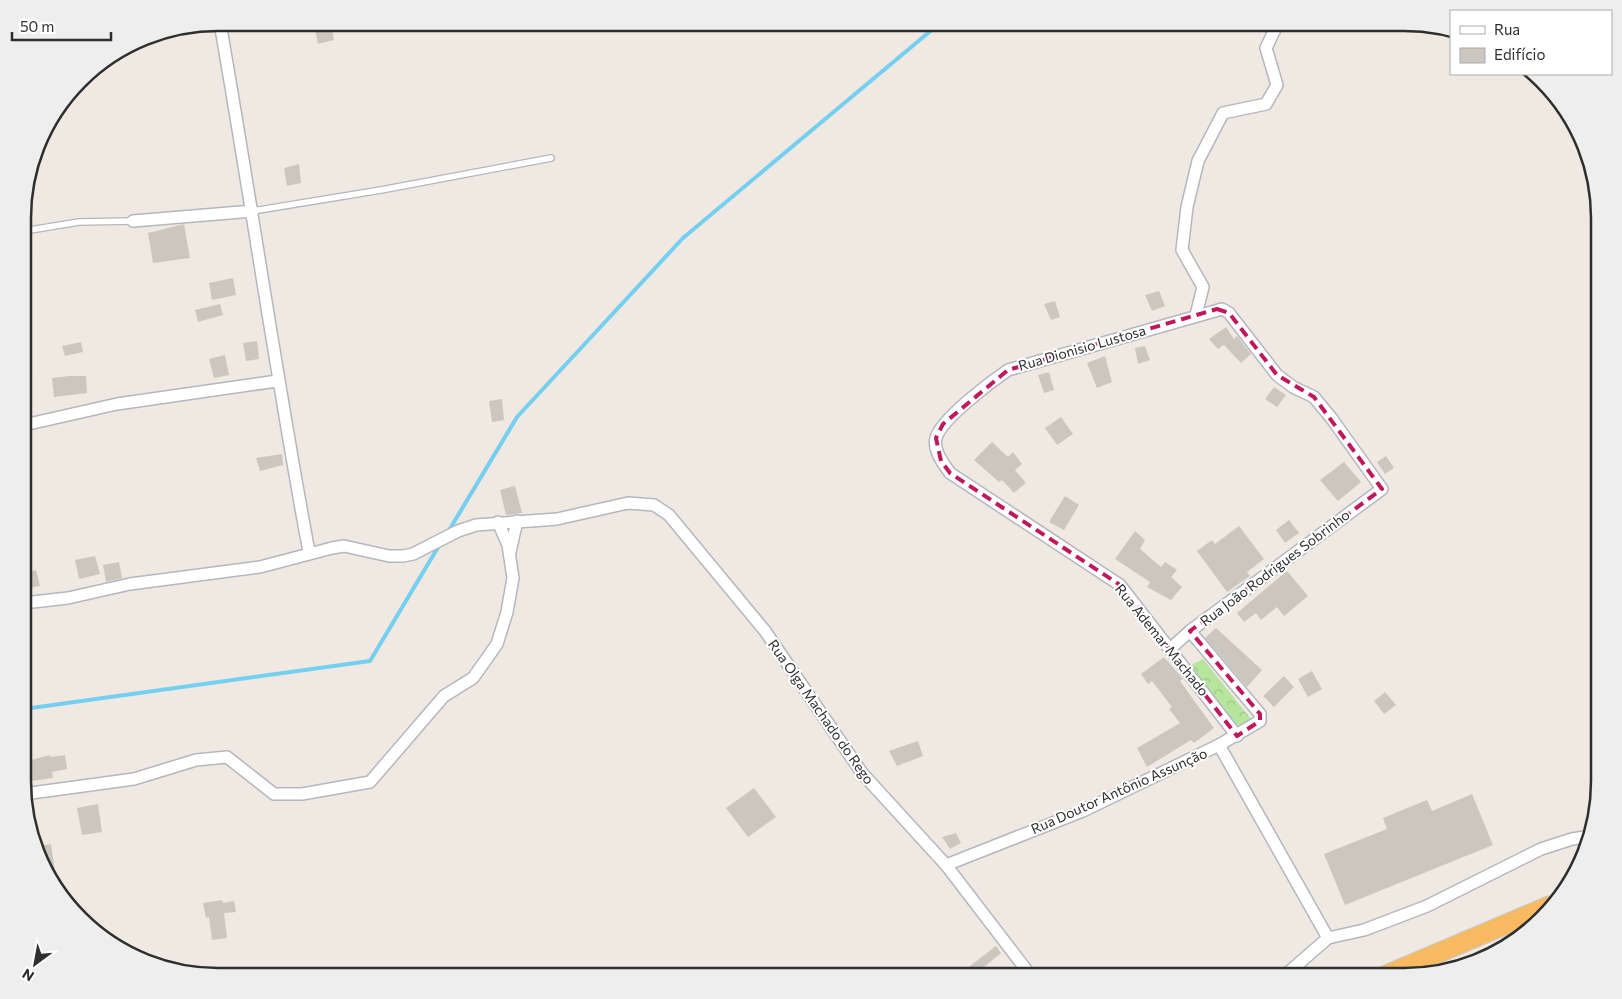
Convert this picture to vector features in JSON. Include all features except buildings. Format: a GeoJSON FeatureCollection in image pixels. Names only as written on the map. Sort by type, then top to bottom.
{"type":"FeatureCollection","features":[{"type":"Feature","properties":{"kind":"highway"},"geometry":{"type":"LineString","coordinates":[[1403,968],[1538,911]]}},
{"type":"Feature","properties":{"kind":"street"},"geometry":{"type":"LineString","coordinates":[[222,31],[252,211],[277,381],[309,552]]}},
{"type":"Feature","properties":{"kind":"street"},"geometry":{"type":"LineString","coordinates":[[1196,315],[1203,287],[1182,250],[1187,208],[1198,161],[1223,113],[1266,104],[1277,86],[1266,48],[1274,31]]}},
{"type":"Feature","properties":{"kind":"street"},"geometry":{"type":"LineString","coordinates":[[133,221],[252,211]]}},
{"type":"Feature","properties":{"kind":"street","name":"Rua Dionisio Lustosa"},"geometry":{"type":"LineString","coordinates":[[950,473],[937,450],[936,438],[944,424],[989,383],[1008,370],[1222,309],[1231,315],[1277,375],[1293,387],[1314,398],[1382,488]]}},
{"type":"Feature","properties":{"kind":"street"},"geometry":{"type":"LineString","coordinates":[[31,423],[108,406],[277,381]]}},
{"type":"Feature","properties":{"kind":"street","name":"Rua Ademar Machado"},"geometry":{"type":"LineString","coordinates":[[950,473],[1120,585],[1238,736]]}},
{"type":"Feature","properties":{"kind":"street","name":"Rua João Rodrigues Sobrinho"},"geometry":{"type":"LineString","coordinates":[[1170,649],[1190,631],[1382,488]]}},
{"type":"Feature","properties":{"kind":"street","name":"Rua Olga Machado do Rego"},"geometry":{"type":"LineString","coordinates":[[31,602],[68,598],[130,584],[260,567],[309,552],[344,546],[390,556],[403,556],[413,554],[458,531],[476,525],[557,519],[628,503],[654,505],[669,514],[765,631],[862,773],[946,865],[1024,968]]}},
{"type":"Feature","properties":{"kind":"street"},"geometry":{"type":"LineString","coordinates":[[32,793],[134,779],[196,760],[227,757],[274,794],[302,794],[370,782],[444,696],[473,678],[497,644],[507,612],[513,578],[508,545],[498,522]]}},
{"type":"Feature","properties":{"kind":"street"},"geometry":{"type":"LineString","coordinates":[[421,723],[436,707],[487,670],[493,648],[517,600],[510,553],[517,522]]}},
{"type":"Feature","properties":{"kind":"street","name":"Rua Doutor Antônio Assunção"},"geometry":{"type":"LineString","coordinates":[[946,865],[1083,811],[1238,736],[1260,721],[1260,714],[1190,631]]}},
{"type":"Feature","properties":{"kind":"street"},"geometry":{"type":"LineString","coordinates":[[1219,745],[1328,938]]}},
{"type":"Feature","properties":{"kind":"street"},"geometry":{"type":"LineString","coordinates":[[1294,968],[1328,938],[1364,930],[1427,906],[1541,849],[1582,837]]}},
{"type":"Feature","properties":{"kind":"lane"},"geometry":{"type":"LineString","coordinates":[[252,211],[381,190],[551,158]]}},
{"type":"Feature","properties":{"kind":"lane"},"geometry":{"type":"LineString","coordinates":[[31,230],[79,222],[133,221]]}},
{"type":"Feature","properties":{"kind":"highlighted area"},"geometry":{"type":"Polygon","coordinates":[[[1217,309],[1229,313],[1277,375],[1314,397],[1382,489],[1190,631],[1260,714],[1260,721],[1237,736],[1120,585],[950,473],[941,461],[936,438],[943,424],[1008,370],[1217,309]]]}},
{"type":"Feature","properties":{"kind":"green space"},"geometry":{"type":"Polygon","coordinates":[[[1203,659],[1251,719],[1237,729],[1191,665],[1203,659]]]}},
{"type":"Feature","properties":{"kind":"waterway"},"geometry":{"type":"LineString","coordinates":[[448,532],[517,417],[683,238],[930,31]]}},
{"type":"Feature","properties":{"kind":"waterway"},"geometry":{"type":"LineString","coordinates":[[31,708],[370,661],[440,544]]}}]}
